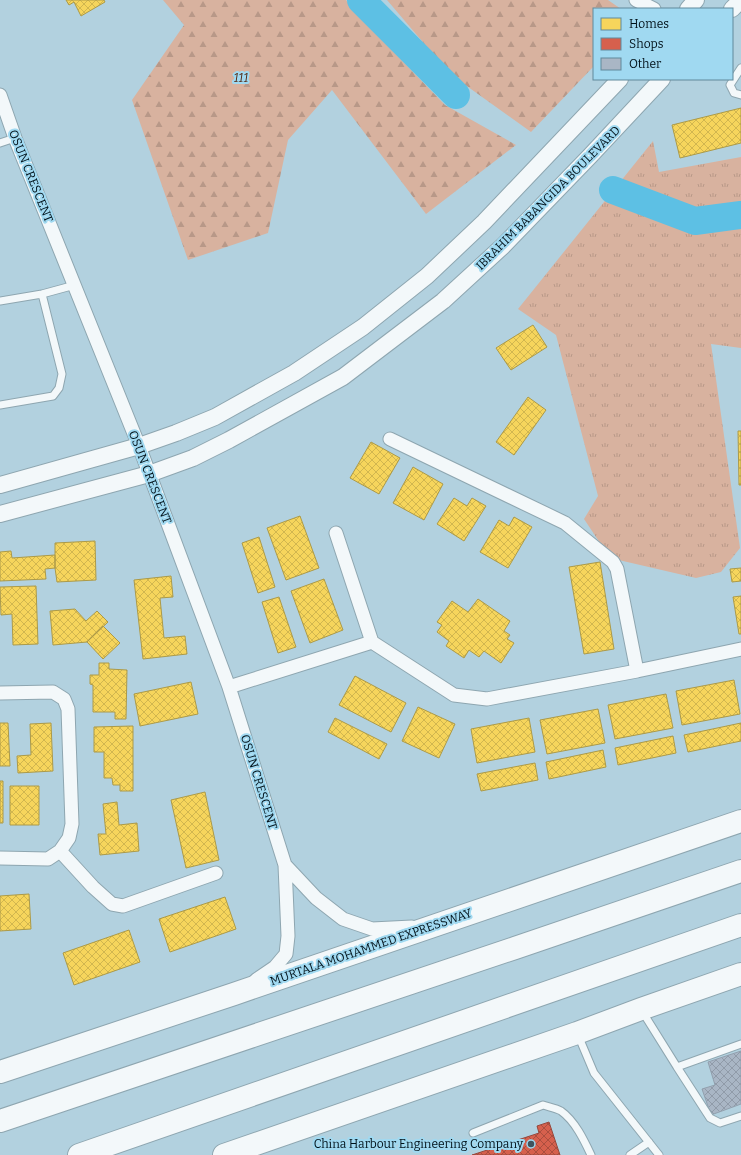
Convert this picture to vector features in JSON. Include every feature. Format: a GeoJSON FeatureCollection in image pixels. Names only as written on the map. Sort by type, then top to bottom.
{"type":"FeatureCollection","features":[{"type":"Feature","properties":{"kind":"highway","name":"MURTALA MOHAMMED EXPRESSWAY"},"geometry":{"type":"LineString","coordinates":[[0,1072],[741,821]]}},
{"type":"Feature","properties":{"kind":"highway"},"geometry":{"type":"LineString","coordinates":[[0,1121],[741,871]]}},
{"type":"Feature","properties":{"kind":"highway"},"geometry":{"type":"LineString","coordinates":[[79,1155],[741,925]]}},
{"type":"Feature","properties":{"kind":"highway"},"geometry":{"type":"LineString","coordinates":[[224,1155],[577,1034],[641,1009],[741,974]]}},
{"type":"Feature","properties":{"kind":"street"},"geometry":{"type":"LineString","coordinates":[[636,0],[652,8]]}},
{"type":"Feature","properties":{"kind":"street"},"geometry":{"type":"LineString","coordinates":[[689,8],[696,0]]}},
{"type":"Feature","properties":{"kind":"street"},"geometry":{"type":"LineString","coordinates":[[733,8],[741,0]]}},
{"type":"Feature","properties":{"kind":"street"},"geometry":{"type":"LineString","coordinates":[[0,485],[139,446],[176,433],[215,417],[294,373],[363,327],[427,276],[478,227],[619,80]]}},
{"type":"Feature","properties":{"kind":"street","name":"IBRAHIM BABANGIDA BOULEVARD"},"geometry":{"type":"LineString","coordinates":[[0,514],[149,474],[192,458],[230,440],[343,377],[443,301],[503,246],[661,80]]}},
{"type":"Feature","properties":{"kind":"street","name":"OSUN CRESCENT"},"geometry":{"type":"LineString","coordinates":[[0,95],[15,138],[139,446],[229,687],[285,865]]}},
{"type":"Feature","properties":{"kind":"street"},"geometry":{"type":"LineString","coordinates":[[390,439],[565,523],[613,562],[617,568],[637,671]]}},
{"type":"Feature","properties":{"kind":"street"},"geometry":{"type":"LineString","coordinates":[[336,533],[372,642],[454,695],[487,699],[637,671],[741,649]]}},
{"type":"Feature","properties":{"kind":"street"},"geometry":{"type":"LineString","coordinates":[[229,687],[372,642]]}},
{"type":"Feature","properties":{"kind":"street"},"geometry":{"type":"LineString","coordinates":[[0,693],[53,692],[64,699],[68,709],[72,824],[68,838],[60,851],[48,859],[0,858]]}},
{"type":"Feature","properties":{"kind":"street"},"geometry":{"type":"LineString","coordinates":[[60,851],[93,887],[112,904],[123,906],[216,873]]}},
{"type":"Feature","properties":{"kind":"street"},"geometry":{"type":"LineString","coordinates":[[285,865],[316,898],[343,919],[372,929],[431,926]]}},
{"type":"Feature","properties":{"kind":"street"},"geometry":{"type":"LineString","coordinates":[[234,994],[275,967],[286,954],[288,936],[285,865]]}},
{"type":"Feature","properties":{"kind":"lane"},"geometry":{"type":"LineString","coordinates":[[741,68],[730,85],[734,93],[741,95]]}},
{"type":"Feature","properties":{"kind":"lane"},"geometry":{"type":"LineString","coordinates":[[0,143],[15,138]]}},
{"type":"Feature","properties":{"kind":"lane"},"geometry":{"type":"LineString","coordinates":[[0,301],[42,294],[75,285]]}},
{"type":"Feature","properties":{"kind":"lane"},"geometry":{"type":"LineString","coordinates":[[0,405],[53,396],[59,388],[62,374],[42,294]]}},
{"type":"Feature","properties":{"kind":"lane"},"geometry":{"type":"LineString","coordinates":[[641,1009],[710,1118],[720,1123],[741,1116]]}},
{"type":"Feature","properties":{"kind":"lane"},"geometry":{"type":"LineString","coordinates":[[577,1034],[594,1074],[659,1155]]}},
{"type":"Feature","properties":{"kind":"lane"},"geometry":{"type":"LineString","coordinates":[[677,1067],[741,1044]]}},
{"type":"Feature","properties":{"kind":"lane"},"geometry":{"type":"LineString","coordinates":[[474,1133],[543,1105],[561,1111],[573,1123],[587,1145],[591,1155]]}},
{"type":"Feature","properties":{"kind":"lane"},"geometry":{"type":"LineString","coordinates":[[630,1155],[649,1142]]}},
{"type":"Feature","properties":{"kind":"green space","name":"111"},"geometry":{"type":"Polygon","coordinates":[[[163,0],[346,0],[355,12],[445,105],[516,145],[426,214],[332,90],[288,140],[268,233],[188,260],[132,100],[184,25],[163,0]]]}},
{"type":"Feature","properties":{"kind":"green space"},"geometry":{"type":"Polygon","coordinates":[[[387,0],[608,0],[620,8],[593,8],[593,67],[531,132],[450,74],[387,0]]]}},
{"type":"Feature","properties":{"kind":"green space"},"geometry":{"type":"Polygon","coordinates":[[[653,141],[659,172],[741,157],[741,348],[711,344],[740,548],[721,572],[696,578],[610,558],[584,519],[598,496],[556,335],[518,309],[653,141]]]}},
{"type":"Feature","properties":{"kind":"building: Homes"},"geometry":{"type":"Polygon","coordinates":[[[66,0],[104,0],[105,2],[81,16],[74,2],[69,5],[66,0]]]}},
{"type":"Feature","properties":{"kind":"building: Homes"},"geometry":{"type":"Polygon","coordinates":[[[741,108],[741,143],[680,158],[672,125],[741,108]]]}},
{"type":"Feature","properties":{"kind":"building: Homes"},"geometry":{"type":"Polygon","coordinates":[[[533,325],[547,347],[511,370],[496,348],[533,325]]]}},
{"type":"Feature","properties":{"kind":"building: Homes"},"geometry":{"type":"Polygon","coordinates":[[[528,397],[546,410],[514,455],[496,442],[528,397]]]}},
{"type":"Feature","properties":{"kind":"building: Homes"},"geometry":{"type":"Polygon","coordinates":[[[738,431],[741,431],[741,485],[739,485],[738,431]]]}},
{"type":"Feature","properties":{"kind":"building: Homes"},"geometry":{"type":"Polygon","coordinates":[[[371,442],[400,458],[379,494],[350,478],[371,442]]]}},
{"type":"Feature","properties":{"kind":"building: Homes"},"geometry":{"type":"Polygon","coordinates":[[[413,467],[443,484],[424,520],[393,503],[413,467]]]}},
{"type":"Feature","properties":{"kind":"building: Homes"},"geometry":{"type":"Polygon","coordinates":[[[454,498],[467,506],[472,498],[486,506],[464,541],[437,524],[454,498]]]}},
{"type":"Feature","properties":{"kind":"building: Homes"},"geometry":{"type":"Polygon","coordinates":[[[300,516],[319,568],[286,580],[267,528],[300,516]]]}},
{"type":"Feature","properties":{"kind":"building: Homes"},"geometry":{"type":"Polygon","coordinates":[[[514,517],[532,527],[508,568],[480,552],[499,520],[509,526],[514,517]]]}},
{"type":"Feature","properties":{"kind":"building: Homes"},"geometry":{"type":"Polygon","coordinates":[[[259,537],[275,587],[258,593],[242,543],[259,537]]]}},
{"type":"Feature","properties":{"kind":"building: Homes"},"geometry":{"type":"Polygon","coordinates":[[[95,541],[96,580],[57,582],[55,568],[55,543],[95,541]]]}},
{"type":"Feature","properties":{"kind":"building: Homes"},"geometry":{"type":"Polygon","coordinates":[[[11,551],[12,558],[55,555],[55,568],[45,569],[46,579],[0,581],[0,552],[11,551]]]}},
{"type":"Feature","properties":{"kind":"building: Homes"},"geometry":{"type":"Polygon","coordinates":[[[600,562],[614,649],[584,654],[569,567],[600,562]]]}},
{"type":"Feature","properties":{"kind":"building: Homes"},"geometry":{"type":"Polygon","coordinates":[[[741,568],[741,581],[732,582],[730,569],[741,568]]]}},
{"type":"Feature","properties":{"kind":"building: Homes"},"geometry":{"type":"Polygon","coordinates":[[[171,576],[173,597],[160,598],[164,638],[185,636],[187,654],[143,659],[134,580],[171,576]]]}},
{"type":"Feature","properties":{"kind":"building: Homes"},"geometry":{"type":"Polygon","coordinates":[[[324,579],[343,630],[310,643],[291,591],[324,579]]]}},
{"type":"Feature","properties":{"kind":"building: Homes"},"geometry":{"type":"Polygon","coordinates":[[[36,586],[38,644],[13,645],[12,614],[1,615],[0,587],[36,586]]]}},
{"type":"Feature","properties":{"kind":"building: Homes"},"geometry":{"type":"Polygon","coordinates":[[[741,596],[741,634],[739,634],[733,597],[741,596]]]}},
{"type":"Feature","properties":{"kind":"building: Homes"},"geometry":{"type":"Polygon","coordinates":[[[279,597],[296,647],[278,653],[262,602],[279,597]]]}},
{"type":"Feature","properties":{"kind":"building: Homes"},"geometry":{"type":"Polygon","coordinates":[[[478,599],[510,621],[504,631],[510,635],[507,639],[514,643],[501,663],[484,651],[479,657],[469,650],[464,658],[446,646],[449,641],[437,632],[442,625],[437,622],[452,601],[468,612],[478,599]]]}},
{"type":"Feature","properties":{"kind":"building: Homes"},"geometry":{"type":"Polygon","coordinates":[[[75,609],[86,621],[97,611],[108,622],[87,642],[53,645],[50,611],[75,609]]]}},
{"type":"Feature","properties":{"kind":"building: Homes"},"geometry":{"type":"Polygon","coordinates":[[[103,626],[120,643],[103,659],[87,642],[103,626]]]}},
{"type":"Feature","properties":{"kind":"building: Homes"},"geometry":{"type":"Polygon","coordinates":[[[99,663],[109,663],[109,669],[127,670],[126,719],[115,719],[115,712],[93,712],[93,685],[90,684],[90,675],[99,675],[99,663]]]}},
{"type":"Feature","properties":{"kind":"building: Homes"},"geometry":{"type":"Polygon","coordinates":[[[355,676],[406,703],[391,732],[339,705],[355,676]]]}},
{"type":"Feature","properties":{"kind":"building: Homes"},"geometry":{"type":"Polygon","coordinates":[[[734,680],[740,714],[682,725],[676,691],[734,680]]]}},
{"type":"Feature","properties":{"kind":"building: Homes"},"geometry":{"type":"Polygon","coordinates":[[[191,682],[198,714],[140,726],[134,694],[191,682]]]}},
{"type":"Feature","properties":{"kind":"building: Homes"},"geometry":{"type":"Polygon","coordinates":[[[666,694],[673,728],[615,739],[608,705],[666,694]]]}},
{"type":"Feature","properties":{"kind":"building: Homes"},"geometry":{"type":"Polygon","coordinates":[[[418,707],[455,724],[439,758],[402,741],[418,707]]]}},
{"type":"Feature","properties":{"kind":"building: Homes"},"geometry":{"type":"Polygon","coordinates":[[[598,709],[605,743],[547,754],[540,720],[598,709]]]}},
{"type":"Feature","properties":{"kind":"building: Homes"},"geometry":{"type":"Polygon","coordinates":[[[335,718],[387,744],[379,759],[328,732],[335,718]]]}},
{"type":"Feature","properties":{"kind":"building: Homes"},"geometry":{"type":"Polygon","coordinates":[[[529,718],[535,752],[477,763],[471,729],[529,718]]]}},
{"type":"Feature","properties":{"kind":"building: Homes"},"geometry":{"type":"Polygon","coordinates":[[[0,723],[8,723],[10,766],[0,766],[0,723]]]}},
{"type":"Feature","properties":{"kind":"building: Homes"},"geometry":{"type":"Polygon","coordinates":[[[51,723],[53,771],[18,773],[17,756],[31,755],[30,724],[51,723]]]}},
{"type":"Feature","properties":{"kind":"building: Homes"},"geometry":{"type":"Polygon","coordinates":[[[741,723],[741,741],[688,752],[684,735],[741,723]]]}},
{"type":"Feature","properties":{"kind":"building: Homes"},"geometry":{"type":"Polygon","coordinates":[[[133,726],[133,791],[120,791],[120,785],[113,785],[112,778],[104,778],[104,752],[94,752],[94,727],[133,726]]]}},
{"type":"Feature","properties":{"kind":"building: Homes"},"geometry":{"type":"Polygon","coordinates":[[[673,736],[676,753],[618,765],[615,748],[673,736]]]}},
{"type":"Feature","properties":{"kind":"building: Homes"},"geometry":{"type":"Polygon","coordinates":[[[603,750],[606,767],[549,779],[546,762],[603,750]]]}},
{"type":"Feature","properties":{"kind":"building: Homes"},"geometry":{"type":"Polygon","coordinates":[[[535,763],[538,780],[481,791],[477,774],[535,763]]]}},
{"type":"Feature","properties":{"kind":"building: Homes"},"geometry":{"type":"Polygon","coordinates":[[[0,781],[3,781],[3,823],[0,823],[0,781]]]}},
{"type":"Feature","properties":{"kind":"building: Homes"},"geometry":{"type":"Polygon","coordinates":[[[10,786],[39,786],[39,825],[10,825],[10,786]]]}},
{"type":"Feature","properties":{"kind":"building: Homes"},"geometry":{"type":"Polygon","coordinates":[[[205,792],[219,860],[186,868],[171,800],[205,792]]]}},
{"type":"Feature","properties":{"kind":"building: Homes"},"geometry":{"type":"Polygon","coordinates":[[[117,802],[119,825],[137,823],[139,851],[100,855],[98,834],[106,834],[103,804],[117,802]]]}},
{"type":"Feature","properties":{"kind":"building: Homes"},"geometry":{"type":"Polygon","coordinates":[[[29,894],[31,929],[0,931],[0,896],[29,894]]]}},
{"type":"Feature","properties":{"kind":"building: Homes"},"geometry":{"type":"Polygon","coordinates":[[[225,897],[236,929],[170,952],[159,919],[225,897]]]}},
{"type":"Feature","properties":{"kind":"building: Homes"},"geometry":{"type":"Polygon","coordinates":[[[129,930],[140,962],[74,985],[63,953],[129,930]]]}},
{"type":"Feature","properties":{"kind":"building: Shops","name":"China Harbour Engineering Company"},"geometry":{"type":"Polygon","coordinates":[[[549,1122],[560,1155],[472,1155],[539,1133],[537,1126],[549,1122]]]}},
{"type":"Feature","properties":{"kind":"building: Other"},"geometry":{"type":"Polygon","coordinates":[[[741,1051],[741,1104],[711,1115],[702,1089],[715,1085],[708,1062],[741,1051]]]}},
{"type":"Feature","properties":{"kind":"waterway"},"geometry":{"type":"LineString","coordinates":[[361,0],[456,95]]}},
{"type":"Feature","properties":{"kind":"waterway"},"geometry":{"type":"LineString","coordinates":[[613,190],[695,221],[741,215]]}},
{"type":"Feature","properties":{"kind":"place","name":"China Harbour Engineering Company"},"geometry":{"type":"Point","coordinates":[531,1144]}}]}
